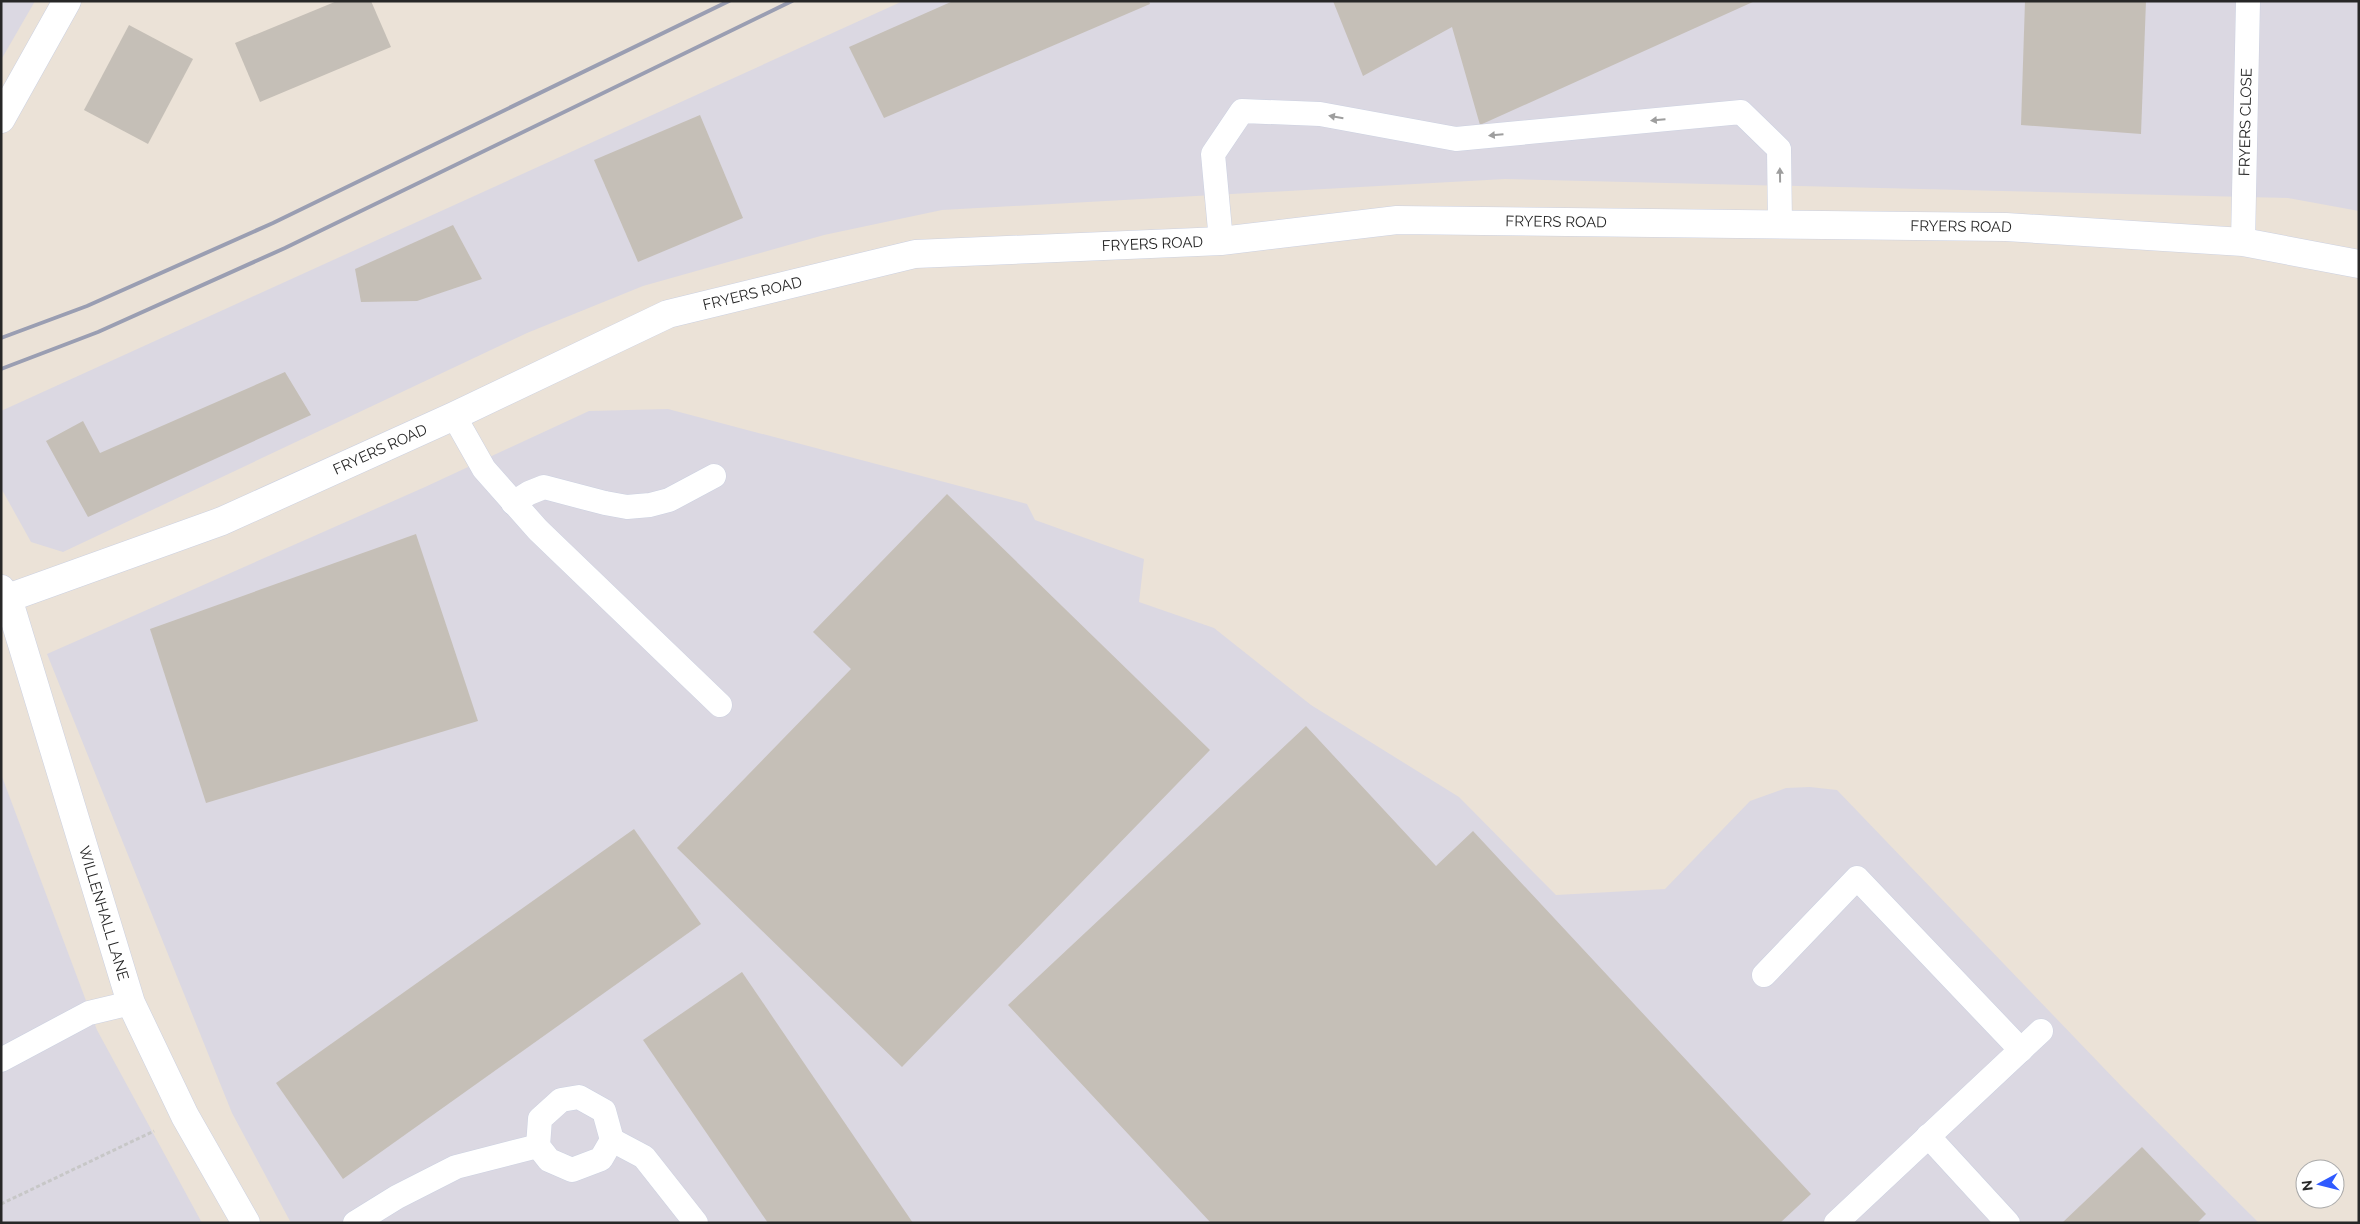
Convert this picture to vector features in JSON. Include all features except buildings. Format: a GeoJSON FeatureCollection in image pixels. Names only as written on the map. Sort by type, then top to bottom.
{"type":"FeatureCollection","features":[{"type":"Feature","properties":{"kind":"street"},"geometry":{"type":"LineString","coordinates":[[1,119],[68,1]]}},
{"type":"Feature","properties":{"kind":"street","name":"FRYERS ROAD"},"geometry":{"type":"LineString","coordinates":[[5,593],[222,521],[454,416],[668,314],[905,256],[1221,241],[1397,220],[2006,227],[2243,242],[2359,264]]}},
{"type":"Feature","properties":{"kind":"street","name":"WILLENHALL LANE"},"geometry":{"type":"LineString","coordinates":[[5,593],[131,1003],[185,1116],[246,1223]]}},
{"type":"Feature","properties":{"kind":"lane","name":"FRYERS CLOSE"},"geometry":{"type":"LineString","coordinates":[[2243,242],[2248,1]]}},
{"type":"Feature","properties":{"kind":"lane"},"geometry":{"type":"LineString","coordinates":[[1221,241],[1213,154],[1242,111],[1320,114],[1456,139],[1741,112],[1779,149],[1780,224]]}},
{"type":"Feature","properties":{"kind":"lane"},"geometry":{"type":"LineString","coordinates":[[454,416],[484,469],[513,503],[538,530],[720,705]]}},
{"type":"Feature","properties":{"kind":"lane"},"geometry":{"type":"LineString","coordinates":[[513,503],[529,493],[544,487],[627,507],[650,505],[669,500],[714,476]]}},
{"type":"Feature","properties":{"kind":"lane"},"geometry":{"type":"LineString","coordinates":[[1764,975],[1857,878],[2021,1050]]}},
{"type":"Feature","properties":{"kind":"lane"},"geometry":{"type":"LineString","coordinates":[[1,1060],[89,1013],[131,1003]]}},
{"type":"Feature","properties":{"kind":"lane"},"geometry":{"type":"LineString","coordinates":[[1836,1223],[2041,1031]]}},
{"type":"Feature","properties":{"kind":"lane"},"geometry":{"type":"LineString","coordinates":[[579,1097],[604,1111],[612,1140],[601,1159],[572,1170],[549,1160],[538,1146],[540,1119],[561,1100],[579,1097]]}},
{"type":"Feature","properties":{"kind":"lane"},"geometry":{"type":"LineString","coordinates":[[1928,1136],[2008,1223]]}},
{"type":"Feature","properties":{"kind":"lane"},"geometry":{"type":"LineString","coordinates":[[612,1140],[644,1157],[696,1223]]}},
{"type":"Feature","properties":{"kind":"lane"},"geometry":{"type":"LineString","coordinates":[[355,1223],[397,1197],[456,1167],[538,1146]]}},
{"type":"Feature","properties":{"kind":"path"},"geometry":{"type":"LineString","coordinates":[[1,1204],[185,1116]]}},
{"type":"Feature","properties":{"kind":"shaded area"},"geometry":{"type":"Polygon","coordinates":[[[1,1],[35,1],[1,60],[1,1]]]}},
{"type":"Feature","properties":{"kind":"shaded area"},"geometry":{"type":"Polygon","coordinates":[[[903,1],[2359,1],[2359,211],[2288,198],[1505,179],[942,210],[824,235],[643,286],[527,333],[63,552],[31,542],[1,488],[1,411],[903,1]]]}},
{"type":"Feature","properties":{"kind":"shaded area"},"geometry":{"type":"Polygon","coordinates":[[[668,409],[1027,504],[1035,520],[1144,559],[1139,602],[1214,628],[1311,705],[1459,797],[1556,895],[1665,889],[1750,801],[1786,788],[1810,787],[1837,790],[2124,1089],[2259,1223],[291,1223],[232,1113],[47,654],[425,487],[589,411],[668,409]]]}},
{"type":"Feature","properties":{"kind":"shaded area"},"geometry":{"type":"Polygon","coordinates":[[[1,774],[97,1030],[202,1223],[1,1223],[1,774]]]}},
{"type":"Feature","properties":{"kind":"railway"},"geometry":{"type":"LineString","coordinates":[[1,338],[87,306],[273,223],[729,1]]}},
{"type":"Feature","properties":{"kind":"railway"},"geometry":{"type":"LineString","coordinates":[[1,369],[98,332],[285,248],[792,1]]}}]}
